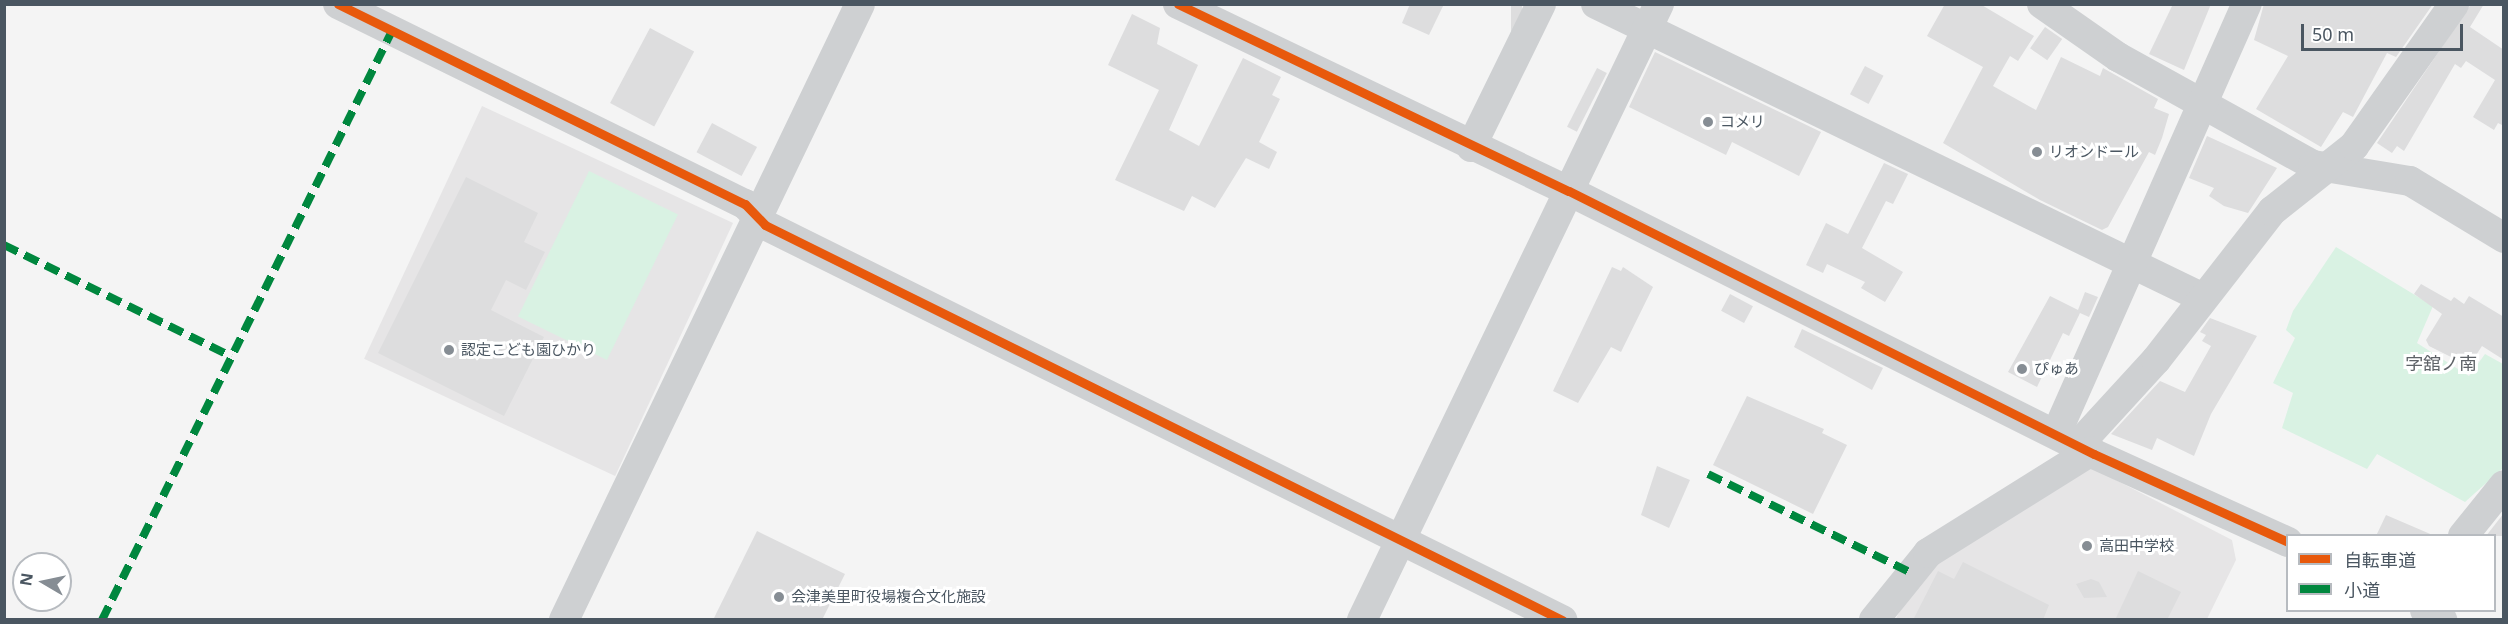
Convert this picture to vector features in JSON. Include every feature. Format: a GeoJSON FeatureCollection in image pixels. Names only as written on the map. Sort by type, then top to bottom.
{"type":"FeatureCollection","features":[{"type":"Feature","properties":{"kind":"street"},"geometry":{"type":"LineString","coordinates":[[338,4],[758,215],[765,225],[1398,541],[1562,620]]}},
{"type":"Feature","properties":{"kind":"street"},"geometry":{"type":"LineString","coordinates":[[564,620],[860,4]]}},
{"type":"Feature","properties":{"kind":"street"},"geometry":{"type":"LineString","coordinates":[[1178,4],[1471,147],[1569,191],[2076,443],[2286,541]]}},
{"type":"Feature","properties":{"kind":"street"},"geometry":{"type":"LineString","coordinates":[[1471,147],[1541,4]]}},
{"type":"Feature","properties":{"kind":"street"},"geometry":{"type":"LineString","coordinates":[[1596,4],[1653,17],[2204,298]]}},
{"type":"Feature","properties":{"kind":"street"},"geometry":{"type":"LineString","coordinates":[[2042,4],[2118,57],[2321,168],[2410,181],[2504,238]]}},
{"type":"Feature","properties":{"kind":"street"},"geometry":{"type":"LineString","coordinates":[[2076,443],[2130,262],[2247,4]]}},
{"type":"Feature","properties":{"kind":"street"},"geometry":{"type":"LineString","coordinates":[[1874,620],[1928,553],[2076,443],[2156,360],[2272,211],[2321,168],[2354,146],[2454,4]]}},
{"type":"Feature","properties":{"kind":"street"},"geometry":{"type":"LineString","coordinates":[[1362,620],[1398,541],[1653,17]]}},
{"type":"Feature","properties":{"kind":"street"},"geometry":{"type":"LineString","coordinates":[[2465,534],[2504,485]]}},
{"type":"Feature","properties":{"kind":"shaded area"},"geometry":{"type":"Polygon","coordinates":[[[482,106],[733,223],[615,476],[364,359],[482,106]]]}},
{"type":"Feature","properties":{"kind":"shaded area","name":"高田中学校"},"geometry":{"type":"Polygon","coordinates":[[[2081,462],[2232,540],[2236,560],[2207,619],[1895,620],[1932,553],[2081,462]]]}},
{"type":"Feature","properties":{"kind":"green space"},"geometry":{"type":"Polygon","coordinates":[[[589,171],[678,214],[607,360],[518,317],[589,171]]]}},
{"type":"Feature","properties":{"kind":"green space"},"geometry":{"type":"Polygon","coordinates":[[[2336,247],[2433,306],[2417,343],[2469,376],[2485,354],[2503,364],[2503,468],[2465,502],[2377,454],[2367,469],[2282,428],[2293,393],[2273,383],[2295,338],[2286,330],[2293,311],[2336,247]]]}},
{"type":"Feature","properties":{"kind":"building"},"geometry":{"type":"Polygon","coordinates":[[[1410,4],[1444,4],[1429,35],[1402,23],[1410,4]]]}},
{"type":"Feature","properties":{"kind":"building"},"geometry":{"type":"Polygon","coordinates":[[[1511,4],[1522,4],[1522,63],[1511,63],[1511,4]]]}},
{"type":"Feature","properties":{"kind":"building"},"geometry":{"type":"Polygon","coordinates":[[[1945,4],[1980,4],[2034,36],[2018,61],[2010,56],[1993,86],[2036,110],[2061,57],[2100,76],[2103,68],[2158,99],[2154,108],[2169,114],[2155,155],[2149,152],[2108,227],[2102,230],[2040,200],[1943,143],[1983,67],[1927,36],[1945,4]]]}},
{"type":"Feature","properties":{"kind":"building"},"geometry":{"type":"Polygon","coordinates":[[[2173,4],[2211,4],[2184,70],[2149,54],[2173,4]]]}},
{"type":"Feature","properties":{"kind":"building"},"geometry":{"type":"Polygon","coordinates":[[[2264,4],[2433,4],[2396,57],[2387,53],[2353,117],[2343,112],[2321,147],[2256,109],[2288,56],[2254,40],[2264,4]]]}},
{"type":"Feature","properties":{"kind":"building"},"geometry":{"type":"Polygon","coordinates":[[[2471,4],[2484,4],[2470,27],[2504,50],[2504,126],[2498,123],[2494,130],[2473,117],[2495,80],[2466,61],[2461,68],[2455,64],[2404,151],[2397,146],[2392,153],[2377,143],[2471,4]]]}},
{"type":"Feature","properties":{"kind":"building"},"geometry":{"type":"Polygon","coordinates":[[[1132,14],[1160,28],[1157,44],[1198,65],[1169,130],[1199,146],[1243,58],[1281,77],[1272,95],[1280,99],[1259,142],[1277,152],[1269,169],[1246,158],[1215,208],[1192,196],[1184,211],[1115,180],[1159,90],[1108,65],[1132,14]]]}},
{"type":"Feature","properties":{"kind":"building"},"geometry":{"type":"Polygon","coordinates":[[[2045,27],[2062,39],[2047,60],[2030,48],[2045,27]]]}},
{"type":"Feature","properties":{"kind":"building"},"geometry":{"type":"Polygon","coordinates":[[[650,28],[694,51],[654,127],[610,103],[650,28]]]}},
{"type":"Feature","properties":{"kind":"building"},"geometry":{"type":"Polygon","coordinates":[[[1655,52],[1821,132],[1799,176],[1732,142],[1726,155],[1629,107],[1655,52]]]}},
{"type":"Feature","properties":{"kind":"building"},"geometry":{"type":"Polygon","coordinates":[[[1865,66],[1884,76],[1869,104],[1850,94],[1865,66]]]}},
{"type":"Feature","properties":{"kind":"building"},"geometry":{"type":"Polygon","coordinates":[[[1597,68],[1607,73],[1577,132],[1567,127],[1597,68]]]}},
{"type":"Feature","properties":{"kind":"building"},"geometry":{"type":"Polygon","coordinates":[[[712,123],[757,147],[742,176],[697,152],[712,123]]]}},
{"type":"Feature","properties":{"kind":"building"},"geometry":{"type":"Polygon","coordinates":[[[2207,136],[2277,168],[2248,213],[2224,206],[2209,196],[2214,188],[2189,178],[2207,136]]]}},
{"type":"Feature","properties":{"kind":"building"},"geometry":{"type":"Polygon","coordinates":[[[1884,163],[1908,174],[1893,204],[1886,201],[1862,248],[1903,272],[1885,302],[1861,288],[1865,282],[1827,264],[1823,273],[1806,265],[1826,223],[1848,234],[1884,163]]]}},
{"type":"Feature","properties":{"kind":"building"},"geometry":{"type":"Polygon","coordinates":[[[466,177],[538,213],[524,242],[545,252],[526,290],[506,280],[491,310],[544,337],[504,416],[378,353],[466,177]]]}},
{"type":"Feature","properties":{"kind":"building"},"geometry":{"type":"Polygon","coordinates":[[[1612,267],[1621,271],[1623,267],[1653,287],[1621,352],[1611,347],[1578,403],[1553,391],[1612,267]]]}},
{"type":"Feature","properties":{"kind":"building"},"geometry":{"type":"Polygon","coordinates":[[[2421,284],[2451,301],[2454,297],[2464,304],[2469,296],[2504,317],[2504,360],[2482,346],[2469,366],[2429,346],[2426,340],[2442,314],[2414,294],[2421,284]]]}},
{"type":"Feature","properties":{"kind":"building"},"geometry":{"type":"Polygon","coordinates":[[[2085,292],[2098,297],[2089,317],[2080,313],[2069,336],[2063,333],[2037,387],[2008,372],[2050,296],[2078,310],[2085,292]]]}},
{"type":"Feature","properties":{"kind":"building"},"geometry":{"type":"Polygon","coordinates":[[[1730,294],[1753,306],[1744,323],[1721,311],[1730,294]]]}},
{"type":"Feature","properties":{"kind":"building"},"geometry":{"type":"Polygon","coordinates":[[[2210,318],[2257,336],[2211,414],[2194,456],[2157,438],[2152,450],[2111,434],[2160,381],[2185,392],[2211,346],[2202,341],[2206,335],[2200,332],[2210,318]]]}},
{"type":"Feature","properties":{"kind":"building"},"geometry":{"type":"Polygon","coordinates":[[[1802,329],[1883,368],[1872,390],[1794,347],[1802,329]]]}},
{"type":"Feature","properties":{"kind":"building"},"geometry":{"type":"Polygon","coordinates":[[[1747,396],[1824,429],[1822,433],[1847,445],[1813,514],[1713,465],[1747,396]]]}},
{"type":"Feature","properties":{"kind":"building"},"geometry":{"type":"Polygon","coordinates":[[[1657,466],[1690,480],[1669,528],[1641,515],[1657,466]]]}},
{"type":"Feature","properties":{"kind":"building"},"geometry":{"type":"Polygon","coordinates":[[[2504,513],[2504,536],[2488,534],[2504,513]]]}},
{"type":"Feature","properties":{"kind":"building"},"geometry":{"type":"Polygon","coordinates":[[[2386,515],[2430,534],[2377,534],[2386,515]]]}},
{"type":"Feature","properties":{"kind":"building","name":"会津美里町役場複合文化施設"},"geometry":{"type":"Polygon","coordinates":[[[757,531],[845,574],[822,620],[713,620],[757,531]]]}},
{"type":"Feature","properties":{"kind":"building"},"geometry":{"type":"Polygon","coordinates":[[[1963,562],[2049,605],[2043,620],[1913,620],[1938,571],[1954,579],[1963,562]]]}},
{"type":"Feature","properties":{"kind":"building"},"geometry":{"type":"Polygon","coordinates":[[[2138,571],[2181,592],[2167,620],[2115,620],[2138,571]]]}},
{"type":"Feature","properties":{"kind":"building"},"geometry":{"type":"Polygon","coordinates":[[[2091,579],[2099,582],[2107,597],[2084,598],[2076,584],[2091,579]]]}},
{"type":"Feature","properties":{"kind":"marked path"},"geometry":{"type":"LineString","coordinates":[[102,620],[392,31]]}},
{"type":"Feature","properties":{"kind":"marked path"},"geometry":{"type":"LineString","coordinates":[[4,245],[231,356]]}},
{"type":"Feature","properties":{"kind":"marked path"},"geometry":{"type":"LineString","coordinates":[[1708,474],[1910,572]]}},
{"type":"Feature","properties":{"kind":"cycle path"},"geometry":{"type":"LineString","coordinates":[[338,4],[745,204],[765,225],[1562,620]]}},
{"type":"Feature","properties":{"kind":"cycle path"},"geometry":{"type":"LineString","coordinates":[[1178,4],[1569,191],[2094,454],[2286,541]]}},
{"type":"Feature","properties":{"kind":"place","name":"コメリ"},"geometry":{"type":"Point","coordinates":[1708,122]}},
{"type":"Feature","properties":{"kind":"place","name":"リオンドール"},"geometry":{"type":"Point","coordinates":[2037,152]}},
{"type":"Feature","properties":{"kind":"place","name":"認定こども園ひかり"},"geometry":{"type":"Point","coordinates":[449,350]}},
{"type":"Feature","properties":{"kind":"place","name":"ぴゅあ"},"geometry":{"type":"Point","coordinates":[2022,369]}},
{"type":"Feature","properties":{"kind":"place","name":"高田中学校"},"geometry":{"type":"Point","coordinates":[2087,546]}},
{"type":"Feature","properties":{"kind":"place","name":"会津美里町役場複合文化施設"},"geometry":{"type":"Point","coordinates":[779,597]}},
{"type":"Feature","properties":{"kind":"district","name":"字舘ノ南"},"geometry":{"type":"Point","coordinates":[2441,363]}}]}
